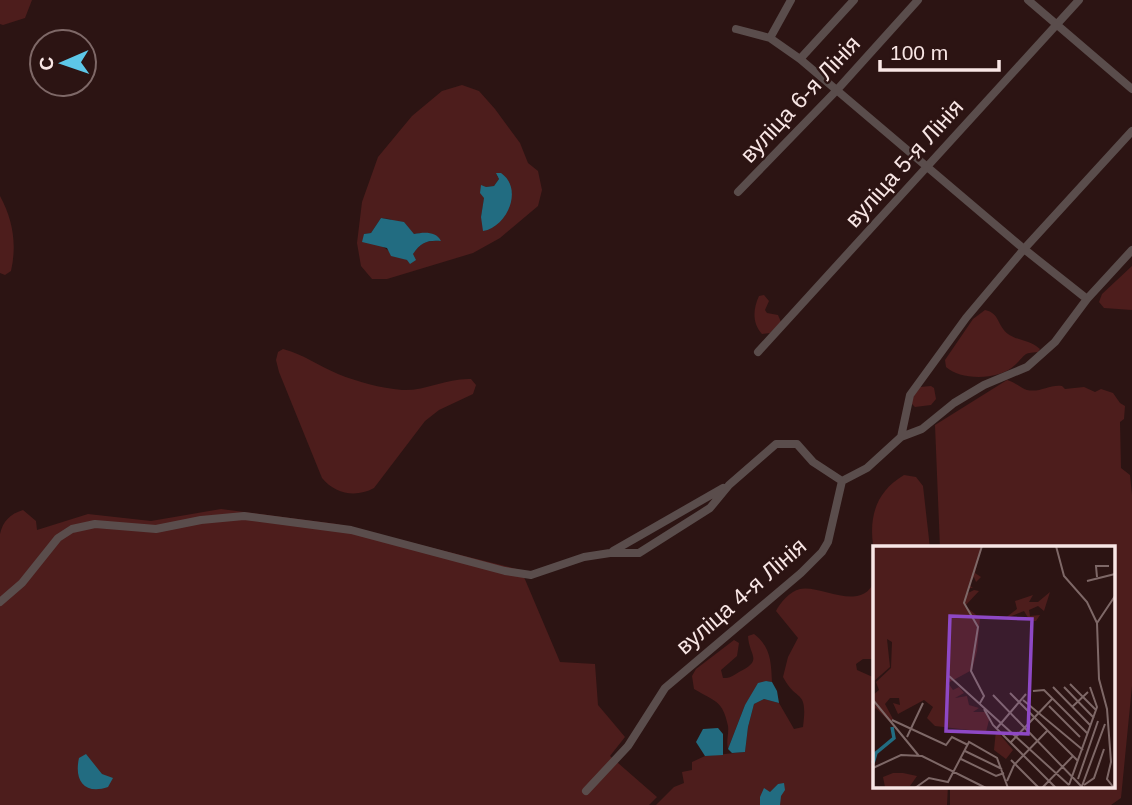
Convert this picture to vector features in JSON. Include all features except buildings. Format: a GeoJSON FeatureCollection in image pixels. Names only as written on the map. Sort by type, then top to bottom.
{"type":"FeatureCollection","features":[{"type":"Feature","properties":{"kind":"street"},"geometry":{"type":"LineString","coordinates":[[770,38],[791,0]]}},
{"type":"Feature","properties":{"kind":"street"},"geometry":{"type":"LineString","coordinates":[[800,59],[854,0]]}},
{"type":"Feature","properties":{"kind":"street","name":"вуліца 6-я Лінія"},"geometry":{"type":"LineString","coordinates":[[738,192],[918,0]]}},
{"type":"Feature","properties":{"kind":"street"},"geometry":{"type":"LineString","coordinates":[[1028,0],[1132,89]]}},
{"type":"Feature","properties":{"kind":"street","name":"вуліца 5-я Лінія"},"geometry":{"type":"LineString","coordinates":[[758,352],[1079,0]]}},
{"type":"Feature","properties":{"kind":"street"},"geometry":{"type":"LineString","coordinates":[[736,29],[770,38],[800,59],[1087,299]]}},
{"type":"Feature","properties":{"kind":"street"},"geometry":{"type":"LineString","coordinates":[[901,437],[909,395],[967,318],[1024,249],[1132,131]]}},
{"type":"Feature","properties":{"kind":"street"},"geometry":{"type":"LineString","coordinates":[[0,602],[22,583],[58,538],[72,529],[95,524],[156,529],[201,520],[244,516],[351,530],[505,571],[531,575],[584,557],[610,553],[639,553],[710,509],[729,485],[776,444],[797,444],[813,462],[842,481],[867,468],[901,437],[922,429],[954,403],[984,385],[1027,367],[1055,342],[1087,299],[1132,250]]}},
{"type":"Feature","properties":{"kind":"street","name":"вуліца 4-я Лінія"},"geometry":{"type":"LineString","coordinates":[[586,791],[628,746],[665,688],[801,573],[822,552],[828,542],[842,481]]}},
{"type":"Feature","properties":{"kind":"street"},"geometry":{"type":"LineString","coordinates":[[610,553],[729,485]]}},
{"type":"Feature","properties":{"kind":"shaded area"},"geometry":{"type":"Polygon","coordinates":[[[0,0],[32,0],[25,18],[3,25],[0,24],[0,0]]]}},
{"type":"Feature","properties":{"kind":"shaded area"},"geometry":{"type":"Polygon","coordinates":[[[462,85],[479,91],[495,109],[520,143],[528,163],[538,171],[542,190],[538,206],[500,238],[473,253],[387,279],[372,279],[361,266],[357,243],[362,202],[378,157],[412,116],[442,91],[462,85]],[[496,174],[499,179],[494,186],[486,187],[481,217],[512,193],[496,174]],[[381,218],[371,233],[364,234],[398,257],[408,260],[421,244],[441,241],[425,233],[414,234],[390,219],[381,218]]]}},
{"type":"Feature","properties":{"kind":"shaded area"},"geometry":{"type":"Polygon","coordinates":[[[0,196],[11,223],[14,242],[11,271],[5,275],[0,273],[0,196]]]}},
{"type":"Feature","properties":{"kind":"shaded area"},"geometry":{"type":"Polygon","coordinates":[[[1132,266],[1132,310],[1104,308],[1099,302],[1102,294],[1132,266]]]}},
{"type":"Feature","properties":{"kind":"shaded area"},"geometry":{"type":"Polygon","coordinates":[[[764,295],[769,301],[765,310],[778,315],[781,322],[770,333],[762,334],[756,325],[755,311],[759,296],[764,295]]]}},
{"type":"Feature","properties":{"kind":"shaded area"},"geometry":{"type":"Polygon","coordinates":[[[985,310],[996,317],[1008,334],[1040,349],[1025,355],[1000,374],[980,377],[953,372],[946,367],[945,360],[973,319],[985,310]]]}},
{"type":"Feature","properties":{"kind":"shaded area"},"geometry":{"type":"Polygon","coordinates":[[[283,349],[346,377],[386,388],[420,389],[462,379],[471,379],[476,385],[473,394],[439,410],[425,421],[374,488],[360,493],[346,493],[333,488],[322,478],[279,372],[276,360],[278,352],[283,349]]]}},
{"type":"Feature","properties":{"kind":"shaded area"},"geometry":{"type":"Polygon","coordinates":[[[1007,380],[1032,391],[1058,386],[1065,389],[1084,387],[1095,392],[1101,389],[1113,393],[1125,406],[1124,419],[1120,422],[1121,468],[1130,475],[1132,495],[1132,686],[1121,798],[1111,805],[950,805],[950,788],[1114,788],[1114,546],[940,546],[935,425],[1007,380]]]}},
{"type":"Feature","properties":{"kind":"shaded area"},"geometry":{"type":"Polygon","coordinates":[[[931,386],[936,399],[931,405],[915,407],[912,404],[912,396],[920,387],[931,386]]]}},
{"type":"Feature","properties":{"kind":"shaded area"},"geometry":{"type":"Polygon","coordinates":[[[904,475],[916,477],[923,486],[930,546],[873,546],[875,510],[885,491],[904,475]]]}},
{"type":"Feature","properties":{"kind":"shaded area"},"geometry":{"type":"Polygon","coordinates":[[[221,509],[337,524],[521,570],[560,662],[595,664],[598,705],[625,737],[610,756],[657,797],[649,805],[0,805],[0,534],[5,522],[23,510],[36,521],[37,530],[88,514],[151,521],[221,509]]]}},
{"type":"Feature","properties":{"kind":"shaded area"},"geometry":{"type":"Polygon","coordinates":[[[873,582],[873,659],[863,659],[856,664],[857,670],[873,677],[873,788],[948,788],[947,805],[780,805],[778,784],[760,797],[760,805],[656,805],[674,787],[684,783],[682,772],[692,770],[692,762],[705,756],[745,752],[754,704],[764,699],[779,703],[794,729],[803,727],[803,701],[783,677],[788,657],[798,638],[776,611],[780,604],[800,589],[852,596],[862,595],[873,582]]]}},
{"type":"Feature","properties":{"kind":"shaded area"},"geometry":{"type":"Polygon","coordinates":[[[754,634],[767,650],[772,682],[766,681],[745,705],[728,749],[728,726],[723,711],[717,702],[694,689],[692,676],[696,669],[734,640],[739,643],[737,656],[721,670],[723,678],[747,668],[753,661],[748,636],[754,634]]]}},
{"type":"Feature","properties":{"kind":"water"},"geometry":{"type":"Polygon","coordinates":[[[496,173],[501,173],[508,180],[512,197],[510,206],[499,223],[483,231],[481,217],[484,198],[480,193],[481,185],[494,186],[499,179],[496,173]]]}},
{"type":"Feature","properties":{"kind":"water"},"geometry":{"type":"Polygon","coordinates":[[[381,218],[404,222],[414,234],[433,234],[441,241],[422,244],[413,254],[416,260],[410,264],[407,260],[391,256],[387,248],[362,242],[364,234],[371,233],[381,218]]]}},
{"type":"Feature","properties":{"kind":"water"},"geometry":{"type":"Polygon","coordinates":[[[772,682],[779,703],[764,699],[754,704],[745,752],[732,753],[728,749],[745,705],[758,683],[772,682]]]}},
{"type":"Feature","properties":{"kind":"water"},"geometry":{"type":"Polygon","coordinates":[[[718,728],[723,734],[723,755],[705,756],[696,742],[703,729],[718,728]]]}},
{"type":"Feature","properties":{"kind":"water"},"geometry":{"type":"Polygon","coordinates":[[[86,754],[102,774],[113,778],[108,787],[93,789],[83,784],[78,766],[79,758],[86,754]]]}},
{"type":"Feature","properties":{"kind":"water"},"geometry":{"type":"Polygon","coordinates":[[[784,783],[785,790],[780,805],[760,805],[764,788],[770,792],[778,784],[784,783]]]}}]}
